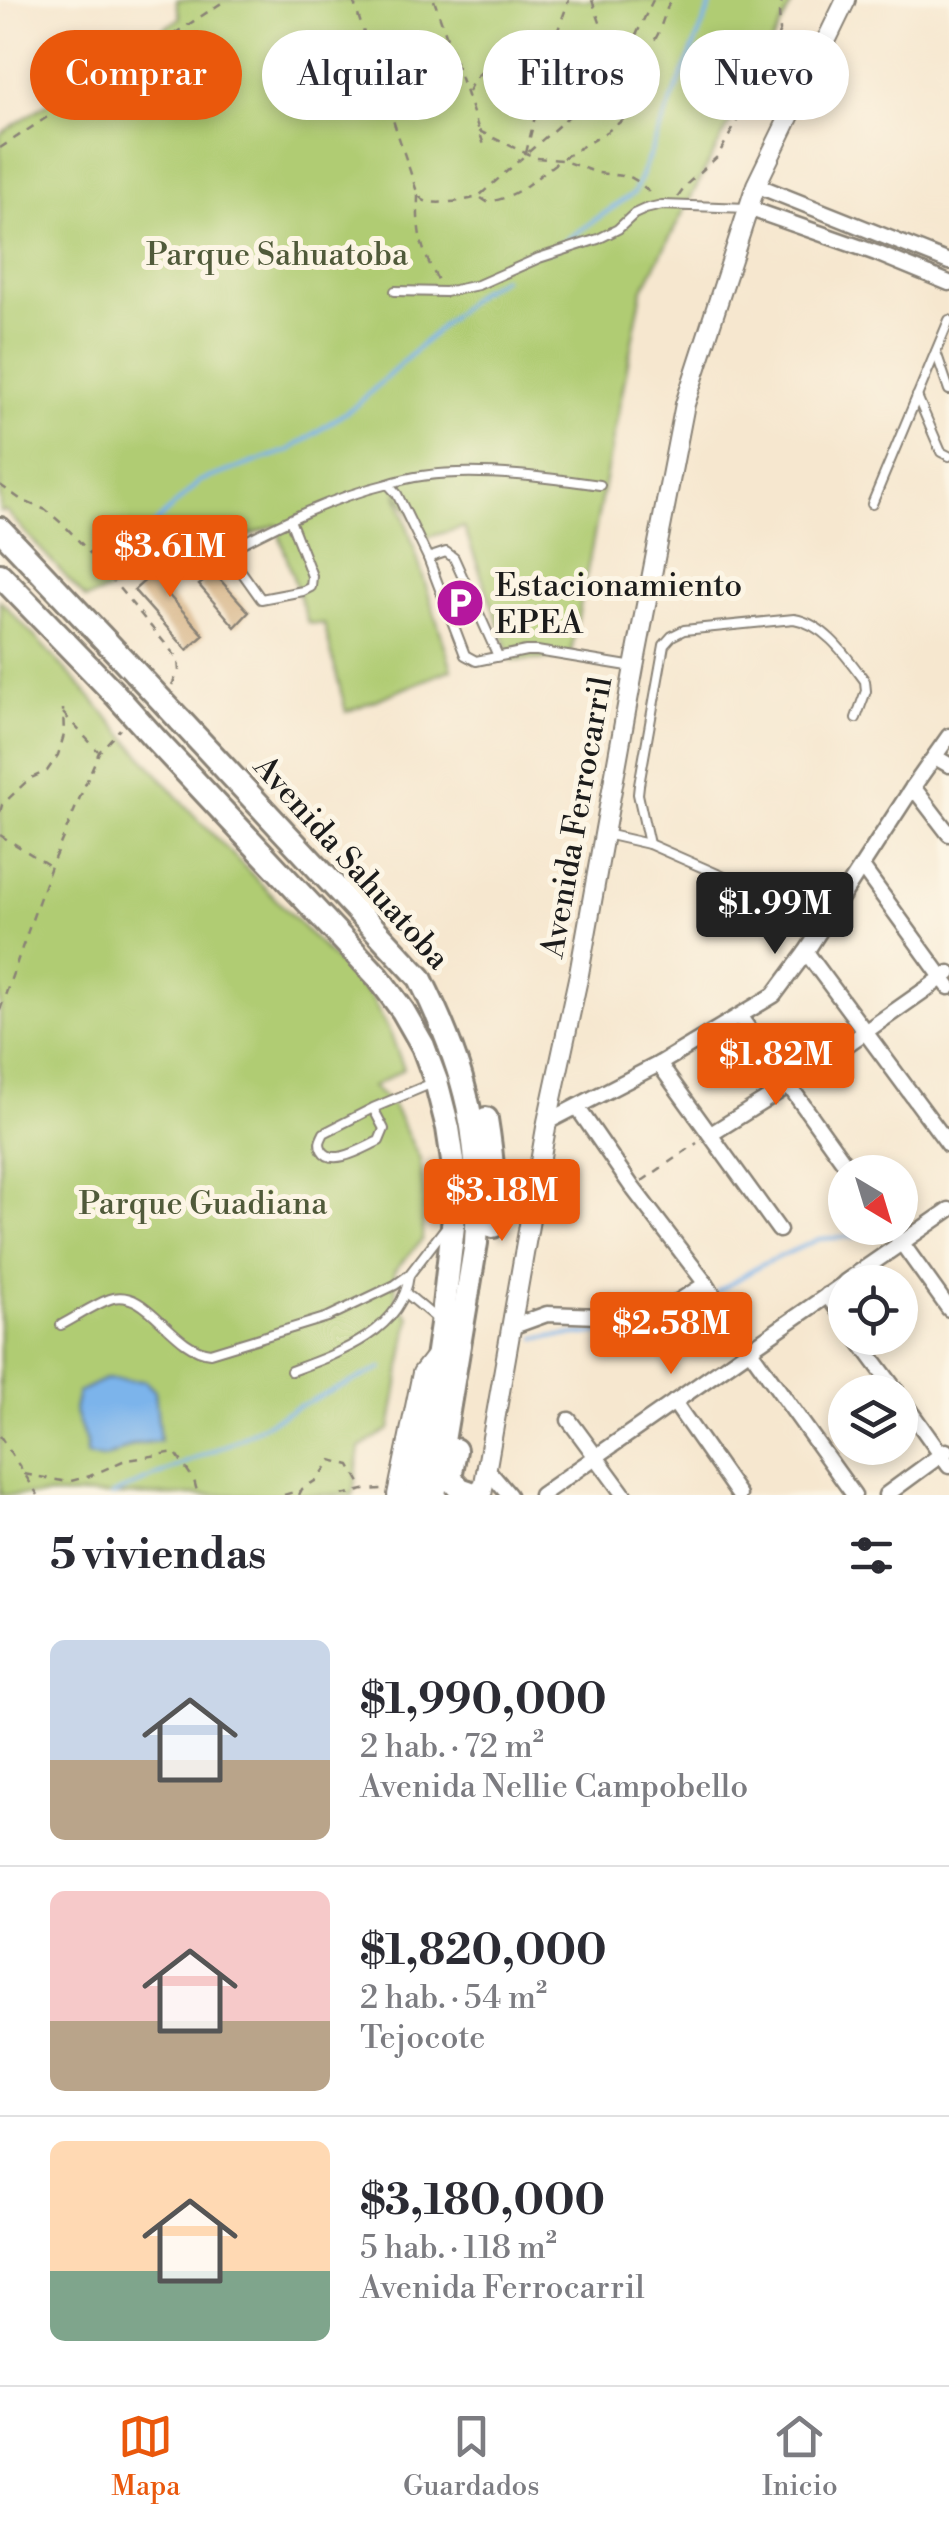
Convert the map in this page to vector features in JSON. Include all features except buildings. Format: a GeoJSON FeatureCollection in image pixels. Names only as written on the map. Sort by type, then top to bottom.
{"type":"FeatureCollection","features":[{"type":"Feature","properties":{"kind":"main road","name":"Avenida Sahuatoba"},"geometry":{"type":"LineString","coordinates":[[0,529],[420,978],[444,1026],[468,1101],[479,1184],[476,1244],[434,1495]]}},
{"type":"Feature","properties":{"kind":"main road","name":"Avenida Sahuatoba"},"geometry":{"type":"LineString","coordinates":[[0,575],[378,976],[423,1046],[448,1128],[456,1181],[442,1324],[404,1493]]}},
{"type":"Feature","properties":{"kind":"main road"},"geometry":{"type":"LineString","coordinates":[[420,978],[441,998],[453,1020],[485,1112],[492,1155],[492,1230],[450,1478],[460,1489],[479,1495]]}},
{"type":"Feature","properties":{"kind":"street","name":"Avenida Ferrocarril"},"geometry":{"type":"LineString","coordinates":[[486,1468],[547,1122],[684,404],[756,185],[846,0]]}},
{"type":"Feature","properties":{"kind":"street"},"geometry":{"type":"LineString","coordinates":[[756,185],[949,262]]}},
{"type":"Feature","properties":{"kind":"street"},"geometry":{"type":"LineString","coordinates":[[748,208],[949,283]]}},
{"type":"Feature","properties":{"kind":"street"},"geometry":{"type":"LineString","coordinates":[[876,253],[883,236]]}},
{"type":"Feature","properties":{"kind":"street"},"geometry":{"type":"LineString","coordinates":[[547,1122],[659,1064],[774,995],[949,736]]}},
{"type":"Feature","properties":{"kind":"street"},"geometry":{"type":"LineString","coordinates":[[934,757],[949,765]]}},
{"type":"Feature","properties":{"kind":"street"},"geometry":{"type":"LineString","coordinates":[[913,787],[949,834]]}},
{"type":"Feature","properties":{"kind":"street"},"geometry":{"type":"LineString","coordinates":[[711,1134],[947,979],[862,867]]}},
{"type":"Feature","properties":{"kind":"street"},"geometry":{"type":"LineString","coordinates":[[806,952],[949,1145]]}},
{"type":"Feature","properties":{"kind":"street"},"geometry":{"type":"LineString","coordinates":[[740,1017],[838,1155]]}},
{"type":"Feature","properties":{"kind":"street"},"geometry":{"type":"LineString","coordinates":[[659,1064],[779,1230]]}},
{"type":"Feature","properties":{"kind":"street"},"geometry":{"type":"LineString","coordinates":[[577,1107],[854,1495]]}},
{"type":"Feature","properties":{"kind":"street"},"geometry":{"type":"LineString","coordinates":[[918,1233],[949,1210]]}},
{"type":"Feature","properties":{"kind":"street"},"geometry":{"type":"LineString","coordinates":[[872,1265],[902,1245]]}},
{"type":"Feature","properties":{"kind":"street"},"geometry":{"type":"LineString","coordinates":[[904,1245],[949,1309]]}},
{"type":"Feature","properties":{"kind":"street"},"geometry":{"type":"LineString","coordinates":[[511,1327],[546,1314],[626,1317],[653,1312],[706,1284]]}},
{"type":"Feature","properties":{"kind":"street"},"geometry":{"type":"LineString","coordinates":[[542,1495],[827,1295]]}},
{"type":"Feature","properties":{"kind":"street"},"geometry":{"type":"LineString","coordinates":[[674,1402],[740,1495]]}},
{"type":"Feature","properties":{"kind":"street"},"geometry":{"type":"LineString","coordinates":[[569,1420],[624,1495]]}},
{"type":"Feature","properties":{"kind":"street"},"geometry":{"type":"LineString","coordinates":[[886,1495],[946,1456],[918,1420]]}},
{"type":"Feature","properties":{"kind":"street"},"geometry":{"type":"LineString","coordinates":[[479,1495],[486,1468]]}},
{"type":"Feature","properties":{"kind":"street"},"geometry":{"type":"LineString","coordinates":[[486,1468],[509,1495]]}},
{"type":"Feature","properties":{"kind":"lane"},"geometry":{"type":"LineString","coordinates":[[396,291],[445,292],[478,285],[539,258],[598,240],[634,214],[667,205],[748,208]]}},
{"type":"Feature","properties":{"kind":"lane"},"geometry":{"type":"LineString","coordinates":[[872,504],[948,322]]}},
{"type":"Feature","properties":{"kind":"lane"},"geometry":{"type":"LineString","coordinates":[[936,352],[949,390]]}},
{"type":"Feature","properties":{"kind":"lane"},"geometry":{"type":"LineString","coordinates":[[918,396],[941,452],[949,456]]}},
{"type":"Feature","properties":{"kind":"lane"},"geometry":{"type":"LineString","coordinates":[[290,520],[312,576],[312,586],[260,599],[229,552],[260,534],[290,520],[321,506],[412,477],[466,474],[600,485]]}},
{"type":"Feature","properties":{"kind":"lane"},"geometry":{"type":"LineString","coordinates":[[388,484],[397,494],[428,558],[470,660],[537,651],[634,667]]}},
{"type":"Feature","properties":{"kind":"lane"},"geometry":{"type":"LineString","coordinates":[[428,558],[446,552],[454,558],[498,656]]}},
{"type":"Feature","properties":{"kind":"lane"},"geometry":{"type":"LineString","coordinates":[[648,844],[638,785],[664,645],[678,632],[794,619],[810,622],[865,681],[866,691],[856,718]]}},
{"type":"Feature","properties":{"kind":"lane"},"geometry":{"type":"LineString","coordinates":[[605,834],[648,844],[772,898]]}},
{"type":"Feature","properties":{"kind":"lane"},"geometry":{"type":"LineString","coordinates":[[373,1108],[384,1129],[379,1141],[338,1158],[324,1153],[320,1139],[324,1134],[373,1108],[436,1081]]}},
{"type":"Feature","properties":{"kind":"lane"},"geometry":{"type":"LineString","coordinates":[[61,1325],[114,1298],[129,1298],[140,1303],[188,1346],[210,1353],[328,1318],[410,1275],[454,1217]]}},
{"type":"Feature","properties":{"kind":"lane"},"geometry":{"type":"LineString","coordinates":[[291,1371],[342,1352],[387,1320],[407,1294],[410,1275]]}},
{"type":"Feature","properties":{"kind":"lane"},"geometry":{"type":"LineString","coordinates":[[407,1294],[442,1324]]}},
{"type":"Feature","properties":{"kind":"path"},"geometry":{"type":"LineString","coordinates":[[0,148],[226,0]]}},
{"type":"Feature","properties":{"kind":"path"},"geometry":{"type":"LineString","coordinates":[[353,0],[418,195],[417,228],[427,259],[445,292]]}},
{"type":"Feature","properties":{"kind":"path"},"geometry":{"type":"LineString","coordinates":[[434,0],[485,148]]}},
{"type":"Feature","properties":{"kind":"path"},"geometry":{"type":"LineString","coordinates":[[558,30],[569,0]]}},
{"type":"Feature","properties":{"kind":"path"},"geometry":{"type":"LineString","coordinates":[[592,0],[602,30]]}},
{"type":"Feature","properties":{"kind":"path"},"geometry":{"type":"LineString","coordinates":[[639,30],[653,0]]}},
{"type":"Feature","properties":{"kind":"path"},"geometry":{"type":"LineString","coordinates":[[479,196],[486,202],[524,189],[628,114],[630,86],[658,34],[670,0]]}},
{"type":"Feature","properties":{"kind":"path"},"geometry":{"type":"LineString","coordinates":[[479,131],[536,158],[561,160],[598,174],[630,177],[667,205],[717,157],[780,31],[782,0]]}},
{"type":"Feature","properties":{"kind":"path"},"geometry":{"type":"LineString","coordinates":[[467,95],[472,81],[483,73]]}},
{"type":"Feature","properties":{"kind":"path"},"geometry":{"type":"LineString","coordinates":[[526,154],[534,120]]}},
{"type":"Feature","properties":{"kind":"path"},"geometry":{"type":"LineString","coordinates":[[418,195],[431,201],[479,196],[565,120]]}},
{"type":"Feature","properties":{"kind":"path"},"geometry":{"type":"LineString","coordinates":[[0,485],[23,501],[46,510],[90,552],[178,659],[179,671],[172,685]]}},
{"type":"Feature","properties":{"kind":"path"},"geometry":{"type":"LineString","coordinates":[[0,812],[2,805],[28,781],[47,771],[61,749],[63,711],[99,752]]}},
{"type":"Feature","properties":{"kind":"path"},"geometry":{"type":"LineString","coordinates":[[0,1010],[51,866],[99,752],[120,730]]}},
{"type":"Feature","properties":{"kind":"path"},"geometry":{"type":"LineString","coordinates":[[0,835],[51,866]]}},
{"type":"Feature","properties":{"kind":"path"},"geometry":{"type":"LineString","coordinates":[[632,1187],[711,1134]]}},
{"type":"Feature","properties":{"kind":"path"},"geometry":{"type":"LineString","coordinates":[[0,1436],[38,1495]]}},
{"type":"Feature","properties":{"kind":"path"},"geometry":{"type":"LineString","coordinates":[[24,1474],[67,1482],[123,1461],[175,1452],[194,1480],[198,1495]]}},
{"type":"Feature","properties":{"kind":"path"},"geometry":{"type":"LineString","coordinates":[[284,1495],[300,1492],[318,1479],[332,1460],[350,1465],[364,1490]]}},
{"type":"Feature","properties":{"kind":"path"},"geometry":{"type":"LineString","coordinates":[[342,1495],[364,1490],[404,1493]]}},
{"type":"Feature","properties":{"kind":"green space","name":"Parque Sahuatoba"},"geometry":{"type":"Polygon","coordinates":[[[176,0],[794,0],[778,30],[680,30],[680,120],[731,120],[642,291],[570,658],[512,661],[464,527],[425,538],[396,490],[452,669],[346,712],[324,624],[308,623],[276,525],[86,599],[6,511],[0,512],[0,134],[30,115],[30,120],[242,120],[242,30],[161,30],[180,18],[176,0]]]}},
{"type":"Feature","properties":{"kind":"green space","name":"Parque Guadiana"},"geometry":{"type":"Polygon","coordinates":[[[0,600],[192,813],[371,997],[391,1035],[404,1069],[372,1087],[392,1104],[420,1159],[424,1196],[422,1240],[394,1271],[397,1304],[410,1317],[390,1429],[360,1448],[353,1495],[0,1495],[0,600]]]}},
{"type":"Feature","properties":{"kind":"water"},"geometry":{"type":"Polygon","coordinates":[[[105,1379],[145,1381],[155,1391],[160,1441],[134,1445],[105,1457],[86,1455],[86,1443],[74,1409],[78,1392],[105,1379]]]}},
{"type":"Feature","properties":{"kind":"waterway"},"geometry":{"type":"LineString","coordinates":[[550,251],[634,193],[713,0]]}},
{"type":"Feature","properties":{"kind":"waterway"},"geometry":{"type":"LineString","coordinates":[[123,563],[150,529],[200,481],[290,450],[358,404],[478,292],[503,278]]}},
{"type":"Feature","properties":{"kind":"waterway"},"geometry":{"type":"LineString","coordinates":[[717,1292],[761,1265],[828,1238]]}},
{"type":"Feature","properties":{"kind":"waterway"},"geometry":{"type":"LineString","coordinates":[[685,1304],[709,1296]]}},
{"type":"Feature","properties":{"kind":"waterway"},"geometry":{"type":"LineString","coordinates":[[536,1338],[599,1333],[633,1322]]}},
{"type":"Feature","properties":{"kind":"waterway"},"geometry":{"type":"LineString","coordinates":[[112,1495],[231,1443],[382,1368]]}},
{"type":"Feature","properties":{"kind":"place","name":"Estacionamiento EPEA"},"geometry":{"type":"Point","coordinates":[460,603]}}]}
